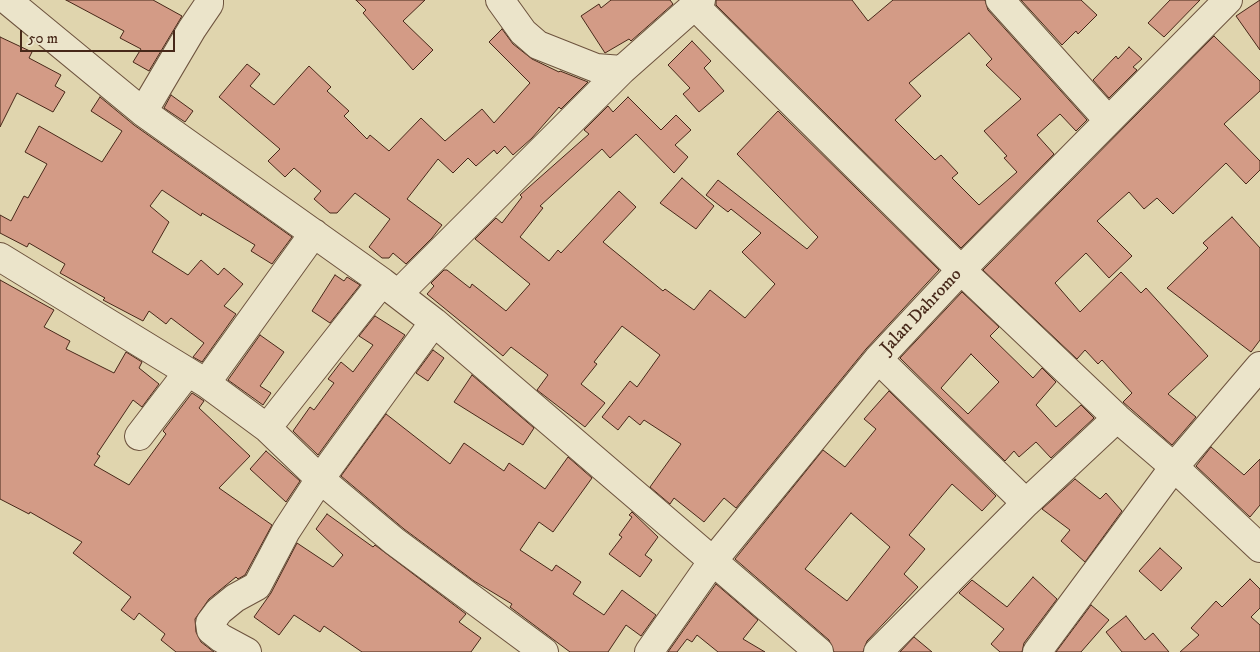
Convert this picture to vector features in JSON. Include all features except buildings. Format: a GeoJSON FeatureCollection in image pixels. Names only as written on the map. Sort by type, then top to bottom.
{"type":"FeatureCollection","features":[{"type":"Feature","properties":{"kind":"street"},"geometry":{"type":"LineString","coordinates":[[7,0],[144,112],[390,288],[434,322],[819,652]]}},
{"type":"Feature","properties":{"kind":"street"},"geometry":{"type":"LineString","coordinates":[[144,112],[192,29],[209,4],[209,0]]}},
{"type":"Feature","properties":{"kind":"street"},"geometry":{"type":"LineString","coordinates":[[500,0],[523,32],[538,45],[596,68],[622,70]]}},
{"type":"Feature","properties":{"kind":"street"},"geometry":{"type":"LineString","coordinates":[[1000,0],[1108,120]]}},
{"type":"Feature","properties":{"kind":"street","name":"Jalan Dahromo"},"geometry":{"type":"LineString","coordinates":[[649,652],[712,562],[878,359],[961,270],[1228,0]]}},
{"type":"Feature","properties":{"kind":"street"},"geometry":{"type":"LineString","coordinates":[[267,428],[390,288],[622,70],[698,3],[961,270],[1117,418],[1174,467],[1260,548]]}},
{"type":"Feature","properties":{"kind":"street"},"geometry":{"type":"LineString","coordinates":[[139,436],[197,378],[314,233]]}},
{"type":"Feature","properties":{"kind":"street"},"geometry":{"type":"LineString","coordinates":[[0,257],[197,378],[267,428],[320,479],[394,541],[544,652]]}},
{"type":"Feature","properties":{"kind":"street"},"geometry":{"type":"LineString","coordinates":[[247,652],[216,634],[211,630],[210,623],[219,611],[235,598],[257,586],[286,531],[320,479],[434,322]]}},
{"type":"Feature","properties":{"kind":"street"},"geometry":{"type":"LineString","coordinates":[[878,359],[1026,504]]}},
{"type":"Feature","properties":{"kind":"street"},"geometry":{"type":"LineString","coordinates":[[1037,652],[1174,467],[1260,366]]}},
{"type":"Feature","properties":{"kind":"street"},"geometry":{"type":"LineString","coordinates":[[878,652],[1026,504],[1117,418]]}}]}
